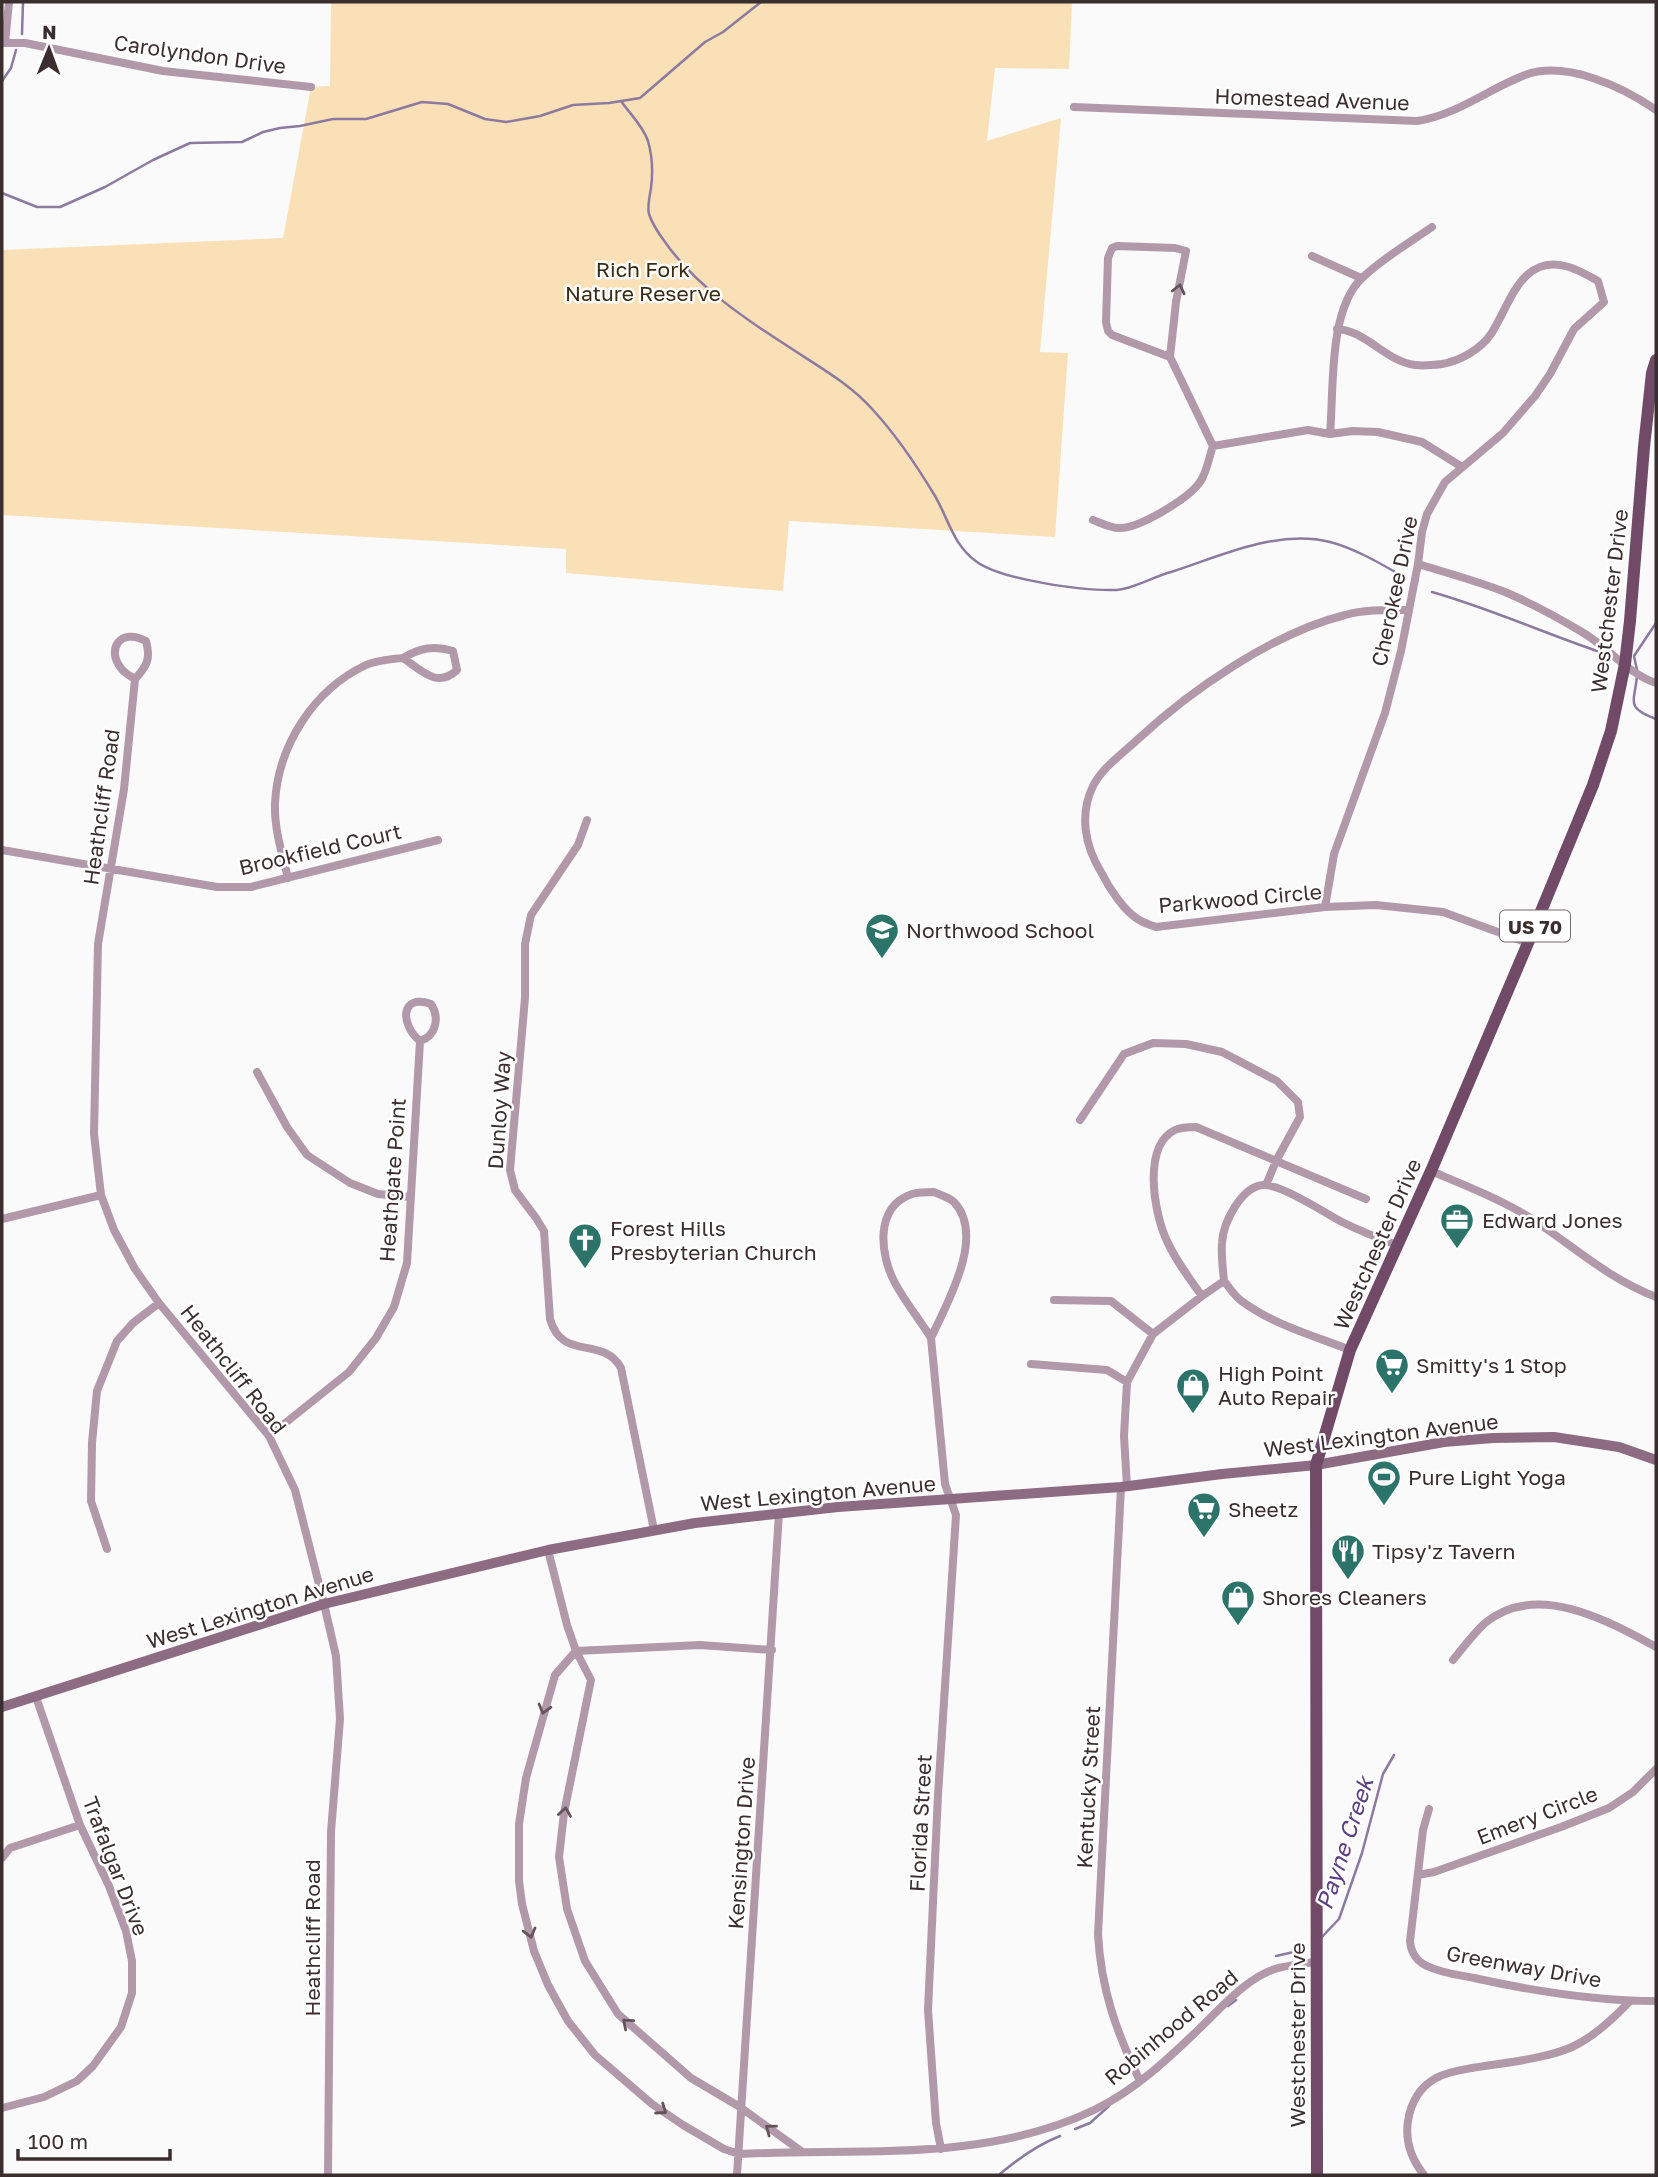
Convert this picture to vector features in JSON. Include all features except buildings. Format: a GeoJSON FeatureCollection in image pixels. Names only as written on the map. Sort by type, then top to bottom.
{"type":"FeatureCollection","features":[{"type":"Feature","properties":{"kind":"main road","name":"Westchester Drive"},"geometry":{"type":"LineString","coordinates":[[1317,2175],[1315,1465],[1350,1350],[1431,1171],[1528,943],[1593,785],[1611,731],[1625,664],[1644,447],[1652,373],[1656,360]]}},
{"type":"Feature","properties":{"kind":"street"},"geometry":{"type":"LineString","coordinates":[[3,43],[9,2]]}},
{"type":"Feature","properties":{"kind":"street","name":"Carolyndon Drive"},"geometry":{"type":"LineString","coordinates":[[3,43],[25,43],[163,71],[310,88]]}},
{"type":"Feature","properties":{"kind":"street","name":"Homestead Avenue"},"geometry":{"type":"LineString","coordinates":[[1074,107],[1417,121],[1446,114],[1525,75],[1556,71],[1573,73],[1611,85],[1656,110]]}},
{"type":"Feature","properties":{"kind":"street"},"geometry":{"type":"LineString","coordinates":[[1330,433],[1337,329],[1354,287],[1361,278],[1388,257],[1432,227]]}},
{"type":"Feature","properties":{"kind":"street"},"geometry":{"type":"LineString","coordinates":[[1093,520],[1120,528],[1136,525],[1154,516],[1194,491],[1202,480],[1213,446],[1170,357],[1176,302],[1186,251],[1175,248],[1112,248],[1108,258],[1108,331],[1112,335],[1170,357]]}},
{"type":"Feature","properties":{"kind":"street"},"geometry":{"type":"LineString","coordinates":[[1312,256],[1361,278]]}},
{"type":"Feature","properties":{"kind":"street","name":"Cherokee Drive"},"geometry":{"type":"LineString","coordinates":[[1325,907],[1334,854],[1385,713],[1401,651],[1422,532],[1434,499],[1445,482],[1503,433],[1535,396],[1574,329],[1604,302],[1598,281],[1568,267],[1545,266],[1533,270],[1518,283],[1492,333],[1483,343],[1458,360],[1442,364],[1415,366],[1400,361],[1364,338],[1348,330],[1337,329]]}},
{"type":"Feature","properties":{"kind":"street"},"geometry":{"type":"LineString","coordinates":[[1213,446],[1308,430],[1330,433],[1378,432],[1422,442],[1462,467]]}},
{"type":"Feature","properties":{"kind":"street"},"geometry":{"type":"LineString","coordinates":[[1418,565],[1475,582],[1536,607],[1584,633],[1644,679],[1656,683]]}},
{"type":"Feature","properties":{"kind":"street","name":"Parkwood Circle"},"geometry":{"type":"LineString","coordinates":[[1409,610],[1362,611],[1319,623],[1289,636],[1198,690],[1102,772],[1087,800],[1086,838],[1094,860],[1111,891],[1139,920],[1156,927],[1325,907],[1376,905],[1443,912],[1528,943]]}},
{"type":"Feature","properties":{"kind":"street","name":"Heathcliff Road"},"geometry":{"type":"LineString","coordinates":[[135,679],[120,667],[116,658],[116,648],[120,639],[126,635],[146,641],[149,654],[144,669],[135,679],[124,789],[98,944],[93,1134],[101,1195],[114,1230],[134,1267],[159,1303],[269,1436],[295,1490],[336,1656],[340,1707],[331,1832],[328,2175]]}},
{"type":"Feature","properties":{"kind":"street"},"geometry":{"type":"LineString","coordinates":[[288,878],[278,836],[275,805],[280,766],[295,731],[316,703],[345,677],[368,664],[403,658],[419,649],[444,648],[453,651],[457,670],[449,678],[432,677],[403,658]]}},
{"type":"Feature","properties":{"kind":"street","name":"Dunloy Way"},"geometry":{"type":"LineString","coordinates":[[587,820],[578,845],[531,915],[527,928],[525,998],[510,1170],[515,1190],[544,1231],[550,1319],[555,1332],[562,1340],[575,1347],[610,1354],[621,1368],[654,1530]]}},
{"type":"Feature","properties":{"kind":"street","name":"Brookfield Court"},"geometry":{"type":"LineString","coordinates":[[2,850],[216,887],[251,887],[438,840]]}},
{"type":"Feature","properties":{"kind":"street","name":"Heathgate Point"},"geometry":{"type":"LineString","coordinates":[[269,1436],[349,1372],[376,1338],[394,1307],[407,1263],[419,1041],[408,1029],[405,1017],[412,1004],[423,1002],[431,1004],[437,1016],[429,1037],[419,1041]]}},
{"type":"Feature","properties":{"kind":"street"},"geometry":{"type":"LineString","coordinates":[[1080,1120],[1124,1054],[1153,1043],[1186,1044],[1222,1052],[1277,1081],[1298,1102],[1300,1118],[1266,1185]]}},
{"type":"Feature","properties":{"kind":"street"},"geometry":{"type":"LineString","coordinates":[[257,1072],[287,1127],[307,1154],[350,1183],[378,1194],[410,1197]]}},
{"type":"Feature","properties":{"kind":"street"},"geometry":{"type":"LineString","coordinates":[[1202,1296],[1174,1255],[1158,1216],[1154,1161],[1165,1138],[1176,1129],[1196,1127],[1366,1199]]}},
{"type":"Feature","properties":{"kind":"street"},"geometry":{"type":"LineString","coordinates":[[1431,1171],[1493,1198],[1528,1217],[1613,1277],[1656,1297]]}},
{"type":"Feature","properties":{"kind":"street"},"geometry":{"type":"LineString","coordinates":[[1350,1350],[1290,1327],[1240,1300],[1224,1281],[1222,1241],[1230,1217],[1239,1200],[1254,1188],[1266,1185],[1300,1198],[1341,1222],[1397,1245]]}},
{"type":"Feature","properties":{"kind":"street"},"geometry":{"type":"LineString","coordinates":[[934,1192],[953,1200],[964,1220],[966,1244],[957,1280],[931,1338],[894,1281],[883,1248],[883,1231],[887,1217],[898,1202],[913,1194],[934,1192]]}},
{"type":"Feature","properties":{"kind":"street"},"geometry":{"type":"LineString","coordinates":[[2,1219],[101,1195]]}},
{"type":"Feature","properties":{"kind":"street"},"geometry":{"type":"LineString","coordinates":[[1031,1364],[1107,1370],[1128,1382],[1153,1334],[1224,1281]]}},
{"type":"Feature","properties":{"kind":"street"},"geometry":{"type":"LineString","coordinates":[[1054,1300],[1111,1301],[1153,1334]]}},
{"type":"Feature","properties":{"kind":"street"},"geometry":{"type":"LineString","coordinates":[[107,1549],[91,1501],[92,1443],[97,1391],[117,1341],[133,1323],[159,1303]]}},
{"type":"Feature","properties":{"kind":"street","name":"Florida Street"},"geometry":{"type":"LineString","coordinates":[[931,1338],[945,1484],[956,1515],[939,1781],[929,2010],[936,2123],[941,2149]]}},
{"type":"Feature","properties":{"kind":"street","name":"Kentucky Street"},"geometry":{"type":"LineString","coordinates":[[1128,1382],[1098,1934],[1100,1961],[1119,2038],[1140,2081]]}},
{"type":"Feature","properties":{"kind":"street","name":"West Lexington Avenue"},"geometry":{"type":"LineString","coordinates":[[2,1707],[324,1604],[548,1550],[654,1530],[779,1513],[1124,1487],[1315,1465],[1444,1442],[1555,1437],[1619,1447],[1656,1460]]}},
{"type":"Feature","properties":{"kind":"street","name":"Kensington Drive"},"geometry":{"type":"LineString","coordinates":[[737,2175],[779,1513]]}},
{"type":"Feature","properties":{"kind":"street"},"geometry":{"type":"LineString","coordinates":[[548,1550],[567,1625],[576,1651],[592,1680],[564,1813],[559,1857],[567,1909],[585,1961],[618,2014],[691,2078],[740,2107],[801,2151]]}},
{"type":"Feature","properties":{"kind":"street"},"geometry":{"type":"LineString","coordinates":[[1453,1660],[1485,1623],[1502,1612],[1526,1605],[1545,1604],[1569,1609],[1612,1623],[1656,1647]]}},
{"type":"Feature","properties":{"kind":"street"},"geometry":{"type":"LineString","coordinates":[[576,1651],[700,1645],[772,1650]]}},
{"type":"Feature","properties":{"kind":"street","name":"Robinhood Road"},"geometry":{"type":"LineString","coordinates":[[576,1651],[555,1675],[526,1778],[519,1824],[519,1881],[534,1951],[548,1985],[568,2021],[594,2055],[652,2104],[724,2149],[740,2154],[941,2149],[1011,2140],[1057,2126],[1097,2109],[1140,2081],[1231,1998],[1254,1981],[1277,1968],[1315,1962]]}},
{"type":"Feature","properties":{"kind":"street","name":"Trafalgar Drive"},"geometry":{"type":"LineString","coordinates":[[2,2108],[44,2098],[77,2081],[93,2066],[121,2027],[132,1993],[132,1961],[126,1931],[80,1825],[36,1697]]}},
{"type":"Feature","properties":{"kind":"street","name":"Emery Circle"},"geometry":{"type":"LineString","coordinates":[[1418,1875],[1434,1872],[1609,1808],[1633,1792],[1656,1769]]}},
{"type":"Feature","properties":{"kind":"street","name":"Greenway Drive"},"geometry":{"type":"LineString","coordinates":[[1429,1809],[1423,1830],[1410,1941],[1413,1954],[1419,1961],[1426,1966],[1485,1980],[1559,1993],[1630,2001],[1656,2001]]}},
{"type":"Feature","properties":{"kind":"street"},"geometry":{"type":"LineString","coordinates":[[2,1858],[6,1847],[80,1825]]}},
{"type":"Feature","properties":{"kind":"street"},"geometry":{"type":"LineString","coordinates":[[1424,2175],[1412,2155],[1407,2129],[1409,2113],[1421,2089],[1438,2076],[1571,2048],[1591,2036],[1630,2001]]}},
{"type":"Feature","properties":{"kind":"green space","name":"Rich Fork Nature Reserve"},"geometry":{"type":"Polygon","coordinates":[[[331,2],[1072,2],[1069,69],[995,68],[987,141],[1061,118],[1040,352],[1068,353],[1055,537],[789,521],[783,591],[566,573],[566,549],[2,515],[2,250],[283,238],[311,87],[330,86],[331,2]]]}},
{"type":"Feature","properties":{"kind":"waterway"},"geometry":{"type":"LineString","coordinates":[[22,34],[23,2]]}},
{"type":"Feature","properties":{"kind":"waterway"},"geometry":{"type":"LineString","coordinates":[[2,193],[37,207],[60,207],[190,143],[242,142],[263,132],[280,128],[333,119],[366,119],[422,102],[448,104],[485,119],[506,122],[540,116],[573,105],[640,98],[705,42],[723,32],[761,2]]}},
{"type":"Feature","properties":{"kind":"waterway"},"geometry":{"type":"LineString","coordinates":[[2,81],[11,68],[16,50]]}},
{"type":"Feature","properties":{"kind":"waterway"},"geometry":{"type":"LineString","coordinates":[[621,101],[640,125],[648,141],[652,170],[648,211],[654,225],[677,258],[722,300],[864,400],[906,452],[935,496],[962,548],[977,562],[1024,579],[1084,589],[1116,590],[1129,588],[1249,546],[1289,539],[1310,539],[1347,548],[1397,573]]}},
{"type":"Feature","properties":{"kind":"waterway"},"geometry":{"type":"LineString","coordinates":[[1432,592],[1606,654]]}},
{"type":"Feature","properties":{"kind":"waterway"},"geometry":{"type":"LineString","coordinates":[[1634,656],[1656,623]]}},
{"type":"Feature","properties":{"kind":"waterway"},"geometry":{"type":"LineString","coordinates":[[1634,656],[1637,670]]}},
{"type":"Feature","properties":{"kind":"waterway"},"geometry":{"type":"LineString","coordinates":[[1637,677],[1634,704],[1640,711],[1656,719]]}},
{"type":"Feature","properties":{"kind":"waterway","name":"Payne Creek"},"geometry":{"type":"LineString","coordinates":[[1321,1938],[1339,1919],[1362,1853],[1383,1774],[1394,1755]]}},
{"type":"Feature","properties":{"kind":"waterway","name":"Payne Creek"},"geometry":{"type":"LineString","coordinates":[[1276,1956],[1298,1951]]}},
{"type":"Feature","properties":{"kind":"waterway","name":"Payne Creek"},"geometry":{"type":"LineString","coordinates":[[1228,2006],[1236,2000]]}},
{"type":"Feature","properties":{"kind":"waterway","name":"Payne Creek"},"geometry":{"type":"LineString","coordinates":[[1075,2129],[1090,2123],[1109,2106]]}},
{"type":"Feature","properties":{"kind":"waterway","name":"Payne Creek"},"geometry":{"type":"LineString","coordinates":[[1000,2174],[1028,2152],[1060,2136]]}},
{"type":"Feature","properties":{"kind":"place","name":"Northwood School"},"geometry":{"type":"Point","coordinates":[882,960]}},
{"type":"Feature","properties":{"kind":"place","name":"Edward Jones"},"geometry":{"type":"Point","coordinates":[1457,1250]}},
{"type":"Feature","properties":{"kind":"place","name":"Forest Hills Presbyterian Church"},"geometry":{"type":"Point","coordinates":[585,1270]}},
{"type":"Feature","properties":{"kind":"place","name":"Smitty's 1 Stop"},"geometry":{"type":"Point","coordinates":[1392,1395]}},
{"type":"Feature","properties":{"kind":"place","name":"High Point Auto Repair"},"geometry":{"type":"Point","coordinates":[1193,1415]}},
{"type":"Feature","properties":{"kind":"place","name":"Pure Light Yoga"},"geometry":{"type":"Point","coordinates":[1384,1507]}},
{"type":"Feature","properties":{"kind":"place","name":"Sheetz"},"geometry":{"type":"Point","coordinates":[1204,1539]}},
{"type":"Feature","properties":{"kind":"place","name":"Tipsy'z Tavern"},"geometry":{"type":"Point","coordinates":[1348,1581]}},
{"type":"Feature","properties":{"kind":"place","name":"Shores Cleaners"},"geometry":{"type":"Point","coordinates":[1238,1627]}}]}
